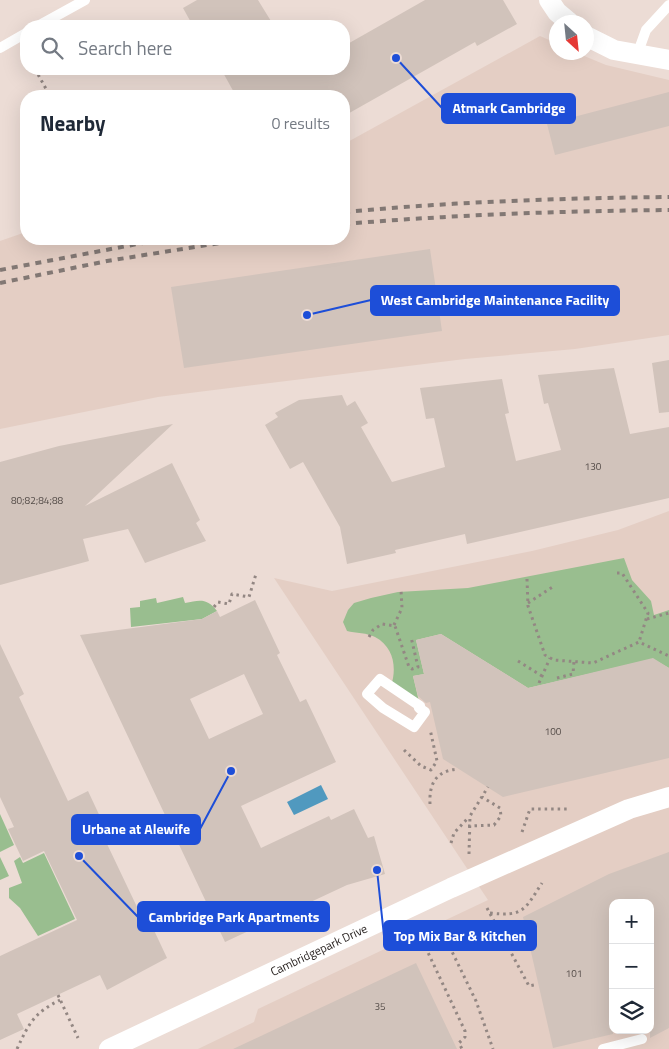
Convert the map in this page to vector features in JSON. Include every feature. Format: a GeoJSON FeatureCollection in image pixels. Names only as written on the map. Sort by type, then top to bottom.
{"type":"FeatureCollection","features":[{"type":"Feature","properties":{"kind":"street"},"geometry":{"type":"LineString","coordinates":[[549,0],[561,15]]}},
{"type":"Feature","properties":{"kind":"street"},"geometry":{"type":"LineString","coordinates":[[594,40],[614,50],[669,60]]}},
{"type":"Feature","properties":{"kind":"street","name":"Cambridgepark Drive"},"geometry":{"type":"LineString","coordinates":[[109,1049],[460,884],[620,813],[669,797]]}},
{"type":"Feature","properties":{"kind":"lane"},"geometry":{"type":"LineString","coordinates":[[49,20],[85,0]]}},
{"type":"Feature","properties":{"kind":"lane"},"geometry":{"type":"LineString","coordinates":[[637,55],[646,30],[669,5]]}},
{"type":"Feature","properties":{"kind":"lane"},"geometry":{"type":"LineString","coordinates":[[0,48],[20,36]]}},
{"type":"Feature","properties":{"kind":"lane"},"geometry":{"type":"LineString","coordinates":[[380,679],[420,706],[419,708],[425,712],[414,727],[383,708],[368,694],[380,679]]}},
{"type":"Feature","properties":{"kind":"lane"},"geometry":{"type":"LineString","coordinates":[[603,1049],[642,1039]]}},
{"type":"Feature","properties":{"kind":"path"},"geometry":{"type":"LineString","coordinates":[[38,75],[47,90]]}},
{"type":"Feature","properties":{"kind":"path"},"geometry":{"type":"LineString","coordinates":[[527,579],[528,602],[533,623],[545,655],[550,658],[593,662],[639,642],[647,619],[648,612],[641,600],[622,573],[617,573]]}},
{"type":"Feature","properties":{"kind":"path"},"geometry":{"type":"LineString","coordinates":[[214,607],[218,602],[229,604],[232,594],[249,597],[256,574]]}},
{"type":"Feature","properties":{"kind":"path"},"geometry":{"type":"LineString","coordinates":[[528,602],[554,586]]}},
{"type":"Feature","properties":{"kind":"path"},"geometry":{"type":"LineString","coordinates":[[394,625],[402,608],[401,590]]}},
{"type":"Feature","properties":{"kind":"path"},"geometry":{"type":"LineString","coordinates":[[647,619],[669,613]]}},
{"type":"Feature","properties":{"kind":"path"},"geometry":{"type":"LineString","coordinates":[[369,637],[382,624],[394,625],[398,629],[408,665],[412,669],[418,668],[411,637]]}},
{"type":"Feature","properties":{"kind":"path"},"geometry":{"type":"LineString","coordinates":[[639,642],[669,656]]}},
{"type":"Feature","properties":{"kind":"path"},"geometry":{"type":"LineString","coordinates":[[539,683],[550,658]]}},
{"type":"Feature","properties":{"kind":"path"},"geometry":{"type":"LineString","coordinates":[[518,661],[542,676]]}},
{"type":"Feature","properties":{"kind":"path"},"geometry":{"type":"LineString","coordinates":[[557,678],[572,674],[574,661]]}},
{"type":"Feature","properties":{"kind":"path"},"geometry":{"type":"LineString","coordinates":[[404,750],[421,766],[430,770],[437,761],[429,724]]}},
{"type":"Feature","properties":{"kind":"path"},"geometry":{"type":"LineString","coordinates":[[430,804],[429,794],[435,777],[447,770],[458,768]]}},
{"type":"Feature","properties":{"kind":"path"},"geometry":{"type":"LineString","coordinates":[[451,843],[454,833],[470,816],[488,787]]}},
{"type":"Feature","properties":{"kind":"path"},"geometry":{"type":"LineString","coordinates":[[468,826],[494,825],[501,816],[500,808],[482,797]]}},
{"type":"Feature","properties":{"kind":"path"},"geometry":{"type":"LineString","coordinates":[[522,832],[530,809],[570,810]]}},
{"type":"Feature","properties":{"kind":"path"},"geometry":{"type":"LineString","coordinates":[[469,854],[468,826],[470,816]]}},
{"type":"Feature","properties":{"kind":"path"},"geometry":{"type":"LineString","coordinates":[[490,913],[512,915],[522,912],[542,883]]}},
{"type":"Feature","properties":{"kind":"path"},"geometry":{"type":"LineString","coordinates":[[487,908],[529,986],[534,985]]}},
{"type":"Feature","properties":{"kind":"path"},"geometry":{"type":"LineString","coordinates":[[419,929],[423,942],[465,1031],[465,1037],[459,1043],[462,1049]]}},
{"type":"Feature","properties":{"kind":"path"},"geometry":{"type":"LineString","coordinates":[[441,929],[476,1001],[492,1049]]}},
{"type":"Feature","properties":{"kind":"path"},"geometry":{"type":"LineString","coordinates":[[58,995],[78,1038]]}},
{"type":"Feature","properties":{"kind":"path"},"geometry":{"type":"LineString","coordinates":[[17,1049],[33,1018],[60,1000]]}},
{"type":"Feature","properties":{"kind":"shaded area"},"geometry":{"type":"Polygon","coordinates":[[[540,36],[549,40],[549,60],[594,60],[606,65],[669,80],[669,335],[575,349],[465,359],[158,397],[0,429],[0,241],[20,234],[20,245],[350,245],[350,141],[540,36]]]}},
{"type":"Feature","properties":{"kind":"shaded area"},"geometry":{"type":"Polygon","coordinates":[[[669,511],[669,1049],[198,1049],[254,1022],[258,1009],[488,900],[274,578],[332,591],[532,551],[618,530],[669,511]]]}},
{"type":"Feature","properties":{"kind":"green space"},"geometry":{"type":"Polygon","coordinates":[[[624,558],[632,580],[651,601],[654,615],[669,610],[669,668],[653,659],[528,688],[441,634],[416,640],[424,674],[413,676],[420,706],[391,686],[394,665],[386,646],[372,636],[347,631],[343,622],[348,610],[354,603],[371,598],[398,592],[468,588],[624,558]]]}},
{"type":"Feature","properties":{"kind":"green space"},"geometry":{"type":"Polygon","coordinates":[[[183,597],[185,603],[203,601],[210,604],[217,611],[202,619],[131,627],[130,608],[140,607],[140,601],[156,598],[157,603],[183,597]]]}},
{"type":"Feature","properties":{"kind":"green space"},"geometry":{"type":"Polygon","coordinates":[[[0,814],[14,845],[0,852],[0,814]]]}},
{"type":"Feature","properties":{"kind":"green space"},"geometry":{"type":"Polygon","coordinates":[[[44,853],[75,919],[38,936],[20,908],[9,898],[9,888],[22,883],[14,861],[20,857],[23,863],[44,853]]]}},
{"type":"Feature","properties":{"kind":"green space"},"geometry":{"type":"Polygon","coordinates":[[[0,857],[9,876],[0,880],[0,857]]]}},
{"type":"Feature","properties":{"kind":"water"},"geometry":{"type":"Polygon","coordinates":[[[321,785],[328,799],[294,815],[287,802],[321,785]]]}},
{"type":"Feature","properties":{"kind":"building"},"geometry":{"type":"Polygon","coordinates":[[[197,0],[258,0],[270,20],[190,20],[183,8],[197,0]]]}},
{"type":"Feature","properties":{"kind":"building"},"geometry":{"type":"Polygon","coordinates":[[[425,0],[503,0],[517,24],[477,46],[475,42],[350,113],[350,90],[233,90],[224,75],[350,75],[350,43],[425,0]]]}},
{"type":"Feature","properties":{"kind":"building"},"geometry":{"type":"Polygon","coordinates":[[[669,92],[669,126],[555,155],[547,124],[669,92]]]}},
{"type":"Feature","properties":{"kind":"building"},"geometry":{"type":"Polygon","coordinates":[[[430,249],[442,331],[184,368],[171,287],[430,249]]]}},
{"type":"Feature","properties":{"kind":"building"},"geometry":{"type":"Polygon","coordinates":[[[669,360],[669,412],[659,413],[652,363],[669,360]]]}},
{"type":"Feature","properties":{"kind":"building"},"geometry":{"type":"Polygon","coordinates":[[[614,368],[630,434],[669,427],[669,498],[467,544],[465,534],[395,550],[396,553],[347,564],[340,527],[303,462],[290,469],[265,425],[278,417],[275,413],[299,400],[342,395],[347,406],[355,401],[368,423],[361,427],[392,482],[445,467],[434,418],[426,419],[420,388],[502,379],[509,413],[505,414],[516,461],[561,450],[548,403],[544,404],[538,375],[614,368]]]}},
{"type":"Feature","properties":{"kind":"building"},"geometry":{"type":"Polygon","coordinates":[[[173,424],[85,506],[172,463],[200,520],[196,523],[206,541],[145,563],[128,529],[83,539],[89,561],[0,585],[0,462],[59,446],[173,424]]]}},
{"type":"Feature","properties":{"kind":"building"},"geometry":{"type":"Polygon","coordinates":[[[255,600],[280,653],[277,655],[300,702],[306,699],[336,762],[241,806],[261,848],[329,816],[331,820],[354,809],[368,838],[374,836],[385,874],[347,885],[225,942],[80,635],[202,619],[217,611],[220,617],[255,600]],[[244,674],[190,699],[209,739],[263,714],[244,674]]]}},
{"type":"Feature","properties":{"kind":"building"},"geometry":{"type":"Polygon","coordinates":[[[441,634],[528,688],[653,658],[669,668],[669,758],[503,797],[443,759],[430,702],[426,703],[418,696],[413,676],[424,674],[416,640],[441,634]]]}},
{"type":"Feature","properties":{"kind":"building"},"geometry":{"type":"Polygon","coordinates":[[[0,644],[24,694],[19,697],[68,801],[88,791],[103,823],[98,825],[147,928],[152,926],[167,958],[107,990],[100,975],[17,1014],[24,1029],[0,1040],[0,956],[77,920],[44,851],[23,861],[8,829],[14,827],[0,797],[0,644]]]}},
{"type":"Feature","properties":{"kind":"building"},"geometry":{"type":"Polygon","coordinates":[[[669,852],[669,1028],[650,1038],[650,1034],[654,1034],[654,899],[609,899],[609,1034],[613,1034],[553,1048],[523,917],[609,874],[669,852]]]}},
{"type":"Feature","properties":{"kind":"building"},"geometry":{"type":"Polygon","coordinates":[[[416,963],[457,1049],[233,1049],[416,963]]]}},
{"type":"Feature","properties":{"kind":"railway"},"geometry":{"type":"LineString","coordinates":[[350,212],[506,201],[669,197]]}},
{"type":"Feature","properties":{"kind":"railway"},"geometry":{"type":"LineString","coordinates":[[350,224],[506,214],[669,210]]}},
{"type":"Feature","properties":{"kind":"railway"},"geometry":{"type":"LineString","coordinates":[[0,270],[132,245]]}},
{"type":"Feature","properties":{"kind":"railway"},"geometry":{"type":"LineString","coordinates":[[0,283],[107,261],[207,245]]}},
{"type":"Feature","properties":{"kind":"place","name":"Atmark Cambridge"},"geometry":{"type":"Point","coordinates":[396,58]}},
{"type":"Feature","properties":{"kind":"place","name":"West Cambridge Maintenance Facility"},"geometry":{"type":"Point","coordinates":[307,315]}},
{"type":"Feature","properties":{"kind":"place","name":"Urbane at Alewife"},"geometry":{"type":"Point","coordinates":[231,771]}},
{"type":"Feature","properties":{"kind":"place","name":"Cambridge Park Apartments"},"geometry":{"type":"Point","coordinates":[79,856]}},
{"type":"Feature","properties":{"kind":"place","name":"Top Mix Bar & Kitchen"},"geometry":{"type":"Point","coordinates":[377,870]}}]}
